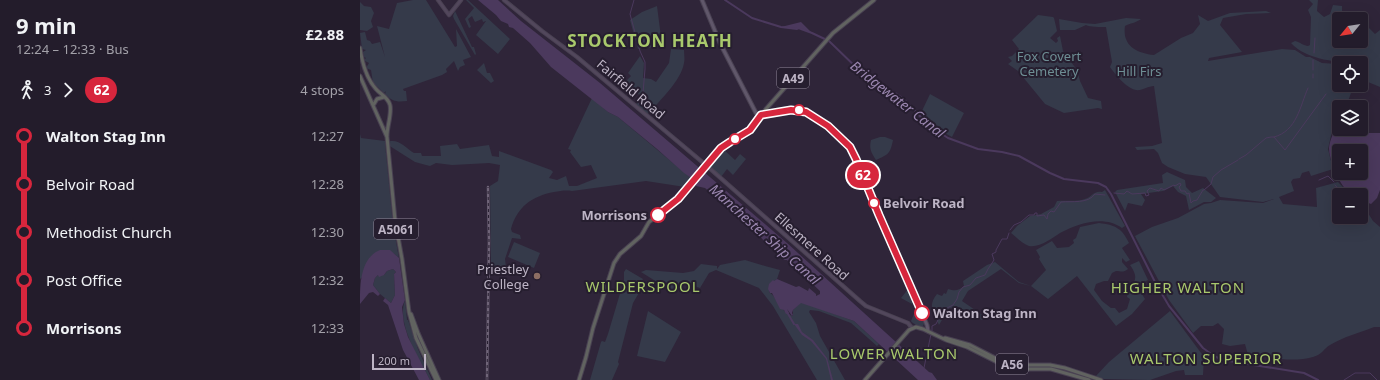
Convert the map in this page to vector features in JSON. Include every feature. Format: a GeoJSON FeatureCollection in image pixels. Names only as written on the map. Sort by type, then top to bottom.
{"type":"FeatureCollection","features":[{"type":"Feature","properties":{"kind":"highway","name":"A49"},"geometry":{"type":"LineString","coordinates":[[659,214],[675,202],[725,145],[751,129],[761,115],[828,38],[874,0]]}},
{"type":"Feature","properties":{"kind":"highway","name":"A5061"},"geometry":{"type":"LineString","coordinates":[[360,51],[364,67],[370,81],[376,90],[386,97],[390,104],[387,137]]}},
{"type":"Feature","properties":{"kind":"highway","name":"A5061"},"geometry":{"type":"LineString","coordinates":[[360,76],[387,137],[396,227],[409,310],[416,338],[436,380]]}},
{"type":"Feature","properties":{"kind":"highway"},"geometry":{"type":"LineString","coordinates":[[374,106],[376,100],[386,97]]}},
{"type":"Feature","properties":{"kind":"highway"},"geometry":{"type":"LineString","coordinates":[[381,123],[386,123],[389,119]]}},
{"type":"Feature","properties":{"kind":"highway","name":"A49"},"geometry":{"type":"LineString","coordinates":[[579,380],[593,328],[616,259],[640,238],[648,224],[675,202]]}},
{"type":"Feature","properties":{"kind":"highway","name":"A5061"},"geometry":{"type":"LineString","coordinates":[[409,310],[439,380]]}},
{"type":"Feature","properties":{"kind":"highway"},"geometry":{"type":"LineString","coordinates":[[865,380],[912,328],[917,327],[928,331]]}},
{"type":"Feature","properties":{"kind":"highway","name":"A56"},"geometry":{"type":"LineString","coordinates":[[928,331],[946,340],[967,347],[1009,367],[1017,369],[1051,369],[1089,380]]}},
{"type":"Feature","properties":{"kind":"highway","name":"A56"},"geometry":{"type":"LineString","coordinates":[[943,338],[970,345],[1010,364],[1050,365],[1065,368],[1101,380]]}},
{"type":"Feature","properties":{"kind":"main road"},"geometry":{"type":"LineString","coordinates":[[438,0],[449,15],[461,0]]}},
{"type":"Feature","properties":{"kind":"main road","name":"Fairfield Road"},"geometry":{"type":"LineString","coordinates":[[504,0],[582,62],[707,166]]}},
{"type":"Feature","properties":{"kind":"main road"},"geometry":{"type":"LineString","coordinates":[[702,0],[718,39],[755,111],[761,115],[791,110],[806,112],[828,126],[852,150],[927,325],[928,331]]}},
{"type":"Feature","properties":{"kind":"main road"},"geometry":{"type":"LineString","coordinates":[[447,12],[455,7]]}},
{"type":"Feature","properties":{"kind":"main road","name":"Ellesmere Road"},"geometry":{"type":"LineString","coordinates":[[707,166],[866,306],[908,323],[912,328]]}},
{"type":"Feature","properties":{"kind":"green space"},"geometry":{"type":"Polygon","coordinates":[[[413,0],[426,0],[455,47],[457,46],[456,29],[471,57],[463,60],[465,65],[460,67],[458,71],[454,61],[446,69],[447,72],[442,75],[403,89],[406,91],[407,101],[398,101],[390,99],[385,94],[386,91],[384,93],[373,83],[371,70],[366,68],[369,63],[364,60],[366,58],[364,57],[363,52],[366,50],[362,49],[360,33],[365,32],[367,40],[372,44],[380,42],[385,57],[377,26],[389,29],[397,3],[413,0]]]}},
{"type":"Feature","properties":{"kind":"green space"},"geometry":{"type":"Polygon","coordinates":[[[466,0],[468,0],[510,39],[498,54],[476,35],[486,21],[483,22],[482,19],[475,22],[472,16],[468,19],[471,27],[469,28],[465,19],[474,8],[466,0]]]}},
{"type":"Feature","properties":{"kind":"green space"},"geometry":{"type":"Polygon","coordinates":[[[1309,0],[1318,0],[1317,11],[1324,17],[1330,14],[1333,5],[1342,6],[1342,12],[1332,12],[1332,48],[1368,48],[1368,28],[1375,34],[1380,30],[1380,87],[1368,82],[1368,56],[1332,56],[1332,61],[1314,57],[1297,49],[1291,43],[1295,41],[1306,46],[1310,45],[1311,17],[1308,10],[1313,4],[1309,0]]]}},
{"type":"Feature","properties":{"kind":"green space"},"geometry":{"type":"Polygon","coordinates":[[[360,2],[364,6],[371,7],[374,13],[371,21],[373,27],[367,31],[360,30],[360,2]]]}},
{"type":"Feature","properties":{"kind":"green space"},"geometry":{"type":"Polygon","coordinates":[[[657,6],[661,37],[663,41],[662,46],[638,49],[630,20],[642,12],[657,6]]]}},
{"type":"Feature","properties":{"kind":"green space"},"geometry":{"type":"Polygon","coordinates":[[[455,11],[472,47],[474,47],[475,55],[454,19],[453,16],[455,11]]]}},
{"type":"Feature","properties":{"kind":"green space","name":"Hill Firs"},"geometry":{"type":"Polygon","coordinates":[[[1266,11],[1271,13],[1246,14],[1223,18],[1220,25],[1242,52],[1209,58],[1208,61],[1282,49],[1295,50],[1306,57],[1310,57],[1322,63],[1332,64],[1332,92],[1351,93],[1348,100],[1332,100],[1332,131],[1328,149],[1332,169],[1311,176],[1309,171],[1302,173],[1300,178],[1293,179],[1291,182],[1294,191],[1279,197],[1283,204],[1317,207],[1316,188],[1338,182],[1344,188],[1332,188],[1332,224],[1368,224],[1368,213],[1373,221],[1380,227],[1380,327],[1374,327],[1335,342],[1319,354],[1305,359],[1280,359],[1248,355],[1245,344],[1230,346],[1222,344],[1224,329],[1218,323],[1213,326],[1201,326],[1193,333],[1169,300],[1135,236],[1152,227],[1178,218],[1204,204],[1220,200],[1263,203],[1274,199],[1263,202],[1220,197],[1206,177],[1185,174],[1168,167],[1162,163],[1158,153],[1154,149],[1137,150],[1135,147],[1152,146],[1162,143],[1154,86],[1140,90],[1132,89],[1125,84],[1110,67],[1112,62],[1106,27],[1093,27],[1086,25],[1075,30],[1060,30],[1059,19],[1095,24],[1126,18],[1141,19],[1125,26],[1126,39],[1132,47],[1137,50],[1154,55],[1181,38],[1193,33],[1200,24],[1198,15],[1208,21],[1230,13],[1266,11]]]}},
{"type":"Feature","properties":{"kind":"green space","name":"Fox Covert Cemetery"},"geometry":{"type":"Polygon","coordinates":[[[1038,15],[1054,18],[1057,31],[1050,38],[1056,43],[1058,41],[1057,38],[1060,36],[1063,51],[1077,70],[1080,81],[1088,98],[1101,101],[1102,109],[1098,108],[1064,113],[1045,104],[1018,71],[1008,64],[1012,61],[1008,57],[1012,56],[1019,49],[1012,40],[1038,15]]]}},
{"type":"Feature","properties":{"kind":"green space"},"geometry":{"type":"Polygon","coordinates":[[[671,49],[684,50],[682,70],[679,77],[669,90],[648,114],[636,104],[642,97],[624,83],[631,76],[628,73],[640,56],[644,63],[643,78],[651,79],[656,82],[669,63],[671,49]]]}},
{"type":"Feature","properties":{"kind":"green space"},"geometry":{"type":"Polygon","coordinates":[[[484,63],[487,73],[490,73],[494,81],[491,83],[477,70],[484,63]]]}},
{"type":"Feature","properties":{"kind":"green space"},"geometry":{"type":"Polygon","coordinates":[[[930,94],[964,113],[952,137],[936,128],[937,126],[921,113],[930,94]]]}},
{"type":"Feature","properties":{"kind":"green space"},"geometry":{"type":"Polygon","coordinates":[[[592,98],[608,112],[618,117],[691,178],[685,187],[646,181],[572,191],[558,191],[539,196],[526,204],[517,214],[511,229],[512,232],[520,235],[521,239],[512,238],[505,259],[506,267],[498,276],[491,265],[490,186],[498,181],[500,165],[489,163],[452,165],[436,163],[430,166],[415,162],[385,143],[393,225],[399,258],[393,253],[360,279],[360,134],[361,138],[385,142],[397,142],[414,153],[421,153],[422,156],[441,156],[440,146],[457,144],[460,149],[489,145],[492,156],[499,157],[499,151],[551,170],[553,172],[549,178],[557,180],[566,176],[569,186],[577,186],[597,178],[591,165],[581,167],[570,152],[571,150],[568,149],[592,98]]]}},
{"type":"Feature","properties":{"kind":"green space"},"geometry":{"type":"Polygon","coordinates":[[[880,137],[893,140],[888,153],[876,160],[871,150],[870,143],[871,140],[880,137]]]}},
{"type":"Feature","properties":{"kind":"green space"},"geometry":{"type":"Polygon","coordinates":[[[722,148],[735,160],[740,154],[746,159],[733,175],[727,169],[721,177],[708,165],[722,148]]]}},
{"type":"Feature","properties":{"kind":"green space"},"geometry":{"type":"Polygon","coordinates":[[[1167,172],[1185,180],[1186,187],[1192,193],[1203,188],[1216,198],[1211,202],[1204,202],[1189,210],[1186,196],[1178,192],[1173,186],[1163,191],[1141,194],[1145,200],[1142,206],[1128,203],[1125,211],[1115,192],[1117,190],[1163,183],[1162,175],[1167,172]]]}},
{"type":"Feature","properties":{"kind":"green space"},"geometry":{"type":"Polygon","coordinates":[[[1105,190],[1125,226],[1122,228],[1107,222],[1091,222],[1067,229],[1037,246],[1029,246],[1024,244],[1011,233],[1017,226],[1030,216],[1041,214],[1054,207],[1057,201],[1082,200],[1095,193],[1105,190]]]}},
{"type":"Feature","properties":{"kind":"green space"},"geometry":{"type":"Polygon","coordinates":[[[1099,223],[1114,226],[1124,234],[1129,243],[1122,248],[1130,260],[1126,262],[1122,258],[1122,262],[1128,269],[1116,271],[1112,273],[1108,281],[1096,284],[1094,290],[1102,301],[1111,308],[1115,308],[1119,313],[1127,309],[1130,299],[1127,297],[1128,292],[1135,279],[1135,275],[1130,265],[1139,261],[1148,280],[1137,286],[1145,299],[1132,314],[1116,326],[1077,276],[1048,299],[1031,286],[1046,270],[1039,259],[1040,257],[1036,250],[1052,241],[1057,248],[1069,247],[1074,243],[1073,240],[1076,238],[1080,227],[1099,223]]]}},
{"type":"Feature","properties":{"kind":"green space"},"geometry":{"type":"Polygon","coordinates":[[[514,242],[540,253],[534,268],[508,257],[514,242]]]}},
{"type":"Feature","properties":{"kind":"green space"},"geometry":{"type":"Polygon","coordinates":[[[745,260],[780,270],[777,279],[769,285],[769,292],[789,314],[793,316],[793,310],[801,302],[854,321],[879,344],[877,346],[851,323],[819,311],[810,310],[809,312],[816,323],[820,336],[845,380],[817,380],[773,306],[759,288],[716,270],[709,273],[700,288],[685,283],[680,285],[673,292],[641,272],[646,270],[683,273],[694,271],[701,264],[717,266],[717,269],[720,265],[745,260]]]}},
{"type":"Feature","properties":{"kind":"green space"},"geometry":{"type":"Polygon","coordinates":[[[995,262],[1019,282],[1031,286],[1019,283],[1001,269],[968,291],[962,301],[984,316],[985,318],[982,320],[969,313],[966,317],[959,307],[949,308],[939,325],[932,310],[932,302],[937,294],[942,296],[944,293],[946,294],[948,289],[960,289],[964,286],[963,281],[987,265],[995,262]]]}},
{"type":"Feature","properties":{"kind":"green space"},"geometry":{"type":"Polygon","coordinates":[[[393,269],[396,272],[394,274],[395,295],[391,303],[380,294],[373,285],[375,278],[378,275],[384,275],[387,271],[393,269]]]}},
{"type":"Feature","properties":{"kind":"green space"},"geometry":{"type":"Polygon","coordinates":[[[626,269],[643,279],[640,284],[643,286],[633,303],[618,362],[619,364],[612,380],[590,380],[601,342],[605,342],[608,334],[626,269]]]}},
{"type":"Feature","properties":{"kind":"green space"},"geometry":{"type":"Polygon","coordinates":[[[909,288],[915,300],[912,304],[901,298],[909,288]]]}},
{"type":"Feature","properties":{"kind":"green space"},"geometry":{"type":"Polygon","coordinates":[[[405,300],[407,320],[432,380],[430,380],[420,362],[406,330],[403,309],[405,300]]]}},
{"type":"Feature","properties":{"kind":"green space"},"geometry":{"type":"Polygon","coordinates":[[[916,309],[918,309],[924,324],[923,326],[917,325],[911,321],[916,309]]]}},
{"type":"Feature","properties":{"kind":"green space"},"geometry":{"type":"Polygon","coordinates":[[[648,311],[681,332],[665,362],[637,356],[648,311]]]}},
{"type":"Feature","properties":{"kind":"green space"},"geometry":{"type":"Polygon","coordinates":[[[1170,311],[1204,357],[1203,375],[1185,375],[1184,370],[1176,371],[1150,380],[1104,379],[1095,377],[1109,362],[1170,311]]]}},
{"type":"Feature","properties":{"kind":"water","name":"Manchester Ship Canal"},"geometry":{"type":"Polygon","coordinates":[[[478,0],[498,0],[521,21],[600,83],[787,243],[929,372],[932,373],[937,380],[918,380],[854,321],[801,303],[793,310],[792,316],[787,309],[789,313],[786,314],[784,310],[780,309],[772,293],[770,293],[768,289],[769,284],[773,280],[774,281],[777,279],[796,287],[799,286],[808,291],[809,288],[816,294],[816,296],[820,294],[820,291],[705,188],[696,186],[697,180],[684,173],[618,117],[608,112],[551,67],[530,43],[513,28],[509,27],[508,24],[501,21],[478,0]]]}},
{"type":"Feature","properties":{"kind":"water"},"geometry":{"type":"Polygon","coordinates":[[[801,22],[812,33],[803,30],[781,27],[801,22]]]}},
{"type":"Feature","properties":{"kind":"water"},"geometry":{"type":"Polygon","coordinates":[[[1368,132],[1380,133],[1380,190],[1377,198],[1371,204],[1368,203],[1368,188],[1344,188],[1340,180],[1368,180],[1368,144],[1332,144],[1332,163],[1329,148],[1332,136],[1368,136],[1368,132]]]}},
{"type":"Feature","properties":{"kind":"water"},"geometry":{"type":"Polygon","coordinates":[[[380,250],[390,250],[399,258],[405,300],[402,307],[404,324],[408,337],[430,380],[419,380],[403,350],[388,305],[383,301],[385,298],[391,303],[395,295],[394,274],[396,272],[393,269],[387,271],[384,275],[379,277],[378,275],[375,278],[373,285],[380,294],[378,296],[373,292],[369,293],[360,304],[362,273],[368,259],[380,250]]]}},
{"type":"Feature","properties":{"kind":"water"},"geometry":{"type":"Polygon","coordinates":[[[794,324],[798,324],[802,332],[813,340],[827,358],[833,380],[831,380],[826,359],[811,341],[802,335],[794,324]]]}},
{"type":"Feature","properties":{"kind":"waterway"},"geometry":{"type":"LineString","coordinates":[[634,0],[630,14],[640,51],[645,62],[643,93],[639,104]]}},
{"type":"Feature","properties":{"kind":"waterway","name":"Bridgewater Canal"},"geometry":{"type":"LineString","coordinates":[[725,0],[752,18],[781,27],[797,29]]}},
{"type":"Feature","properties":{"kind":"waterway","name":"Bridgewater Canal"},"geometry":{"type":"LineString","coordinates":[[801,29],[829,41],[863,74],[897,94],[908,103],[928,125],[948,138],[978,149],[1019,156],[1064,179],[1098,183],[1106,187],[1169,306],[1203,348],[1214,356],[1223,360],[1304,373],[1318,380]]}},
{"type":"Feature","properties":{"kind":"waterway"},"geometry":{"type":"LineString","coordinates":[[1314,53],[1315,38]]}},
{"type":"Feature","properties":{"kind":"waterway"},"geometry":{"type":"LineString","coordinates":[[1313,60],[1313,70]]}},
{"type":"Feature","properties":{"kind":"waterway"},"geometry":{"type":"LineString","coordinates":[[1274,137],[1282,134],[1293,124],[1308,88]]}},
{"type":"Feature","properties":{"kind":"waterway"},"geometry":{"type":"LineString","coordinates":[[1239,159],[1266,138],[1271,137],[1274,137],[1285,150],[1326,94]]}},
{"type":"Feature","properties":{"kind":"waterway"},"geometry":{"type":"LineString","coordinates":[[1114,193],[1124,194],[1127,191],[1132,194],[1145,193],[1146,196],[1149,195],[1147,191],[1150,188],[1159,191],[1161,188],[1164,190],[1180,183],[1181,185],[1179,187],[1181,191],[1185,191],[1187,194],[1189,193],[1191,203],[1197,200],[1203,190],[1211,184],[1213,177],[1221,170],[1238,160]]}},
{"type":"Feature","properties":{"kind":"waterway"},"geometry":{"type":"LineString","coordinates":[[1319,180],[1328,176],[1334,182]]}},
{"type":"Feature","properties":{"kind":"waterway"},"geometry":{"type":"LineString","coordinates":[[1335,185],[1338,188]]}},
{"type":"Feature","properties":{"kind":"waterway"},"geometry":{"type":"LineString","coordinates":[[1010,230],[1014,225],[1021,222],[1029,215],[1034,215],[1035,213],[1037,213],[1037,216],[1044,215],[1047,219],[1048,214],[1051,211],[1054,212],[1061,202],[1084,201],[1095,194],[1105,195]]}},
{"type":"Feature","properties":{"kind":"waterway"},"geometry":{"type":"LineString","coordinates":[[932,331],[932,326],[936,324],[947,308],[953,305],[963,287],[970,285],[976,278],[985,275],[994,260],[992,254],[996,252],[1002,239],[1007,239],[1009,233]]}},
{"type":"Feature","properties":{"kind":"waterway"},"geometry":{"type":"LineString","coordinates":[[787,312],[794,324]]}},
{"type":"Feature","properties":{"kind":"waterway"},"geometry":{"type":"LineString","coordinates":[[924,368],[931,334]]}},
{"type":"Feature","properties":{"kind":"waterway"},"geometry":{"type":"LineString","coordinates":[[1344,380],[1355,373],[1370,373],[1377,380]]}},
{"type":"Feature","properties":{"kind":"railway"},"geometry":{"type":"LineString","coordinates":[[487,380],[489,241],[488,187]]}},
{"type":"Feature","properties":{"kind":"bus line","name":"62"},"geometry":{"type":"LineString","coordinates":[[658,215],[678,199],[721,148],[750,130],[761,115],[791,110],[799,110],[809,113],[828,126],[852,150],[922,313]]}},
{"type":"Feature","properties":{"kind":"place","name":"Belvoir Road"},"geometry":{"type":"Point","coordinates":[874,203]}},
{"type":"Feature","properties":{"kind":"place","name":"Morrisons"},"geometry":{"type":"Point","coordinates":[658,215]}},
{"type":"Feature","properties":{"kind":"place","name":"Priestley College"},"geometry":{"type":"Point","coordinates":[537,276]}},
{"type":"Feature","properties":{"kind":"place","name":"Walton Stag Inn"},"geometry":{"type":"Point","coordinates":[922,313]}},
{"type":"Feature","properties":{"kind":"district","name":"STOCKTON HEATH"},"geometry":{"type":"Point","coordinates":[650,40]}},
{"type":"Feature","properties":{"kind":"district","name":"WILDERSPOOL"},"geometry":{"type":"Point","coordinates":[643,286]}},
{"type":"Feature","properties":{"kind":"district","name":"HIGHER WALTON"},"geometry":{"type":"Point","coordinates":[1178,287]}},
{"type":"Feature","properties":{"kind":"district","name":"LOWER WALTON"},"geometry":{"type":"Point","coordinates":[894,353]}},
{"type":"Feature","properties":{"kind":"district","name":"WALTON SUPERIOR"},"geometry":{"type":"Point","coordinates":[1206,358]}}]}
